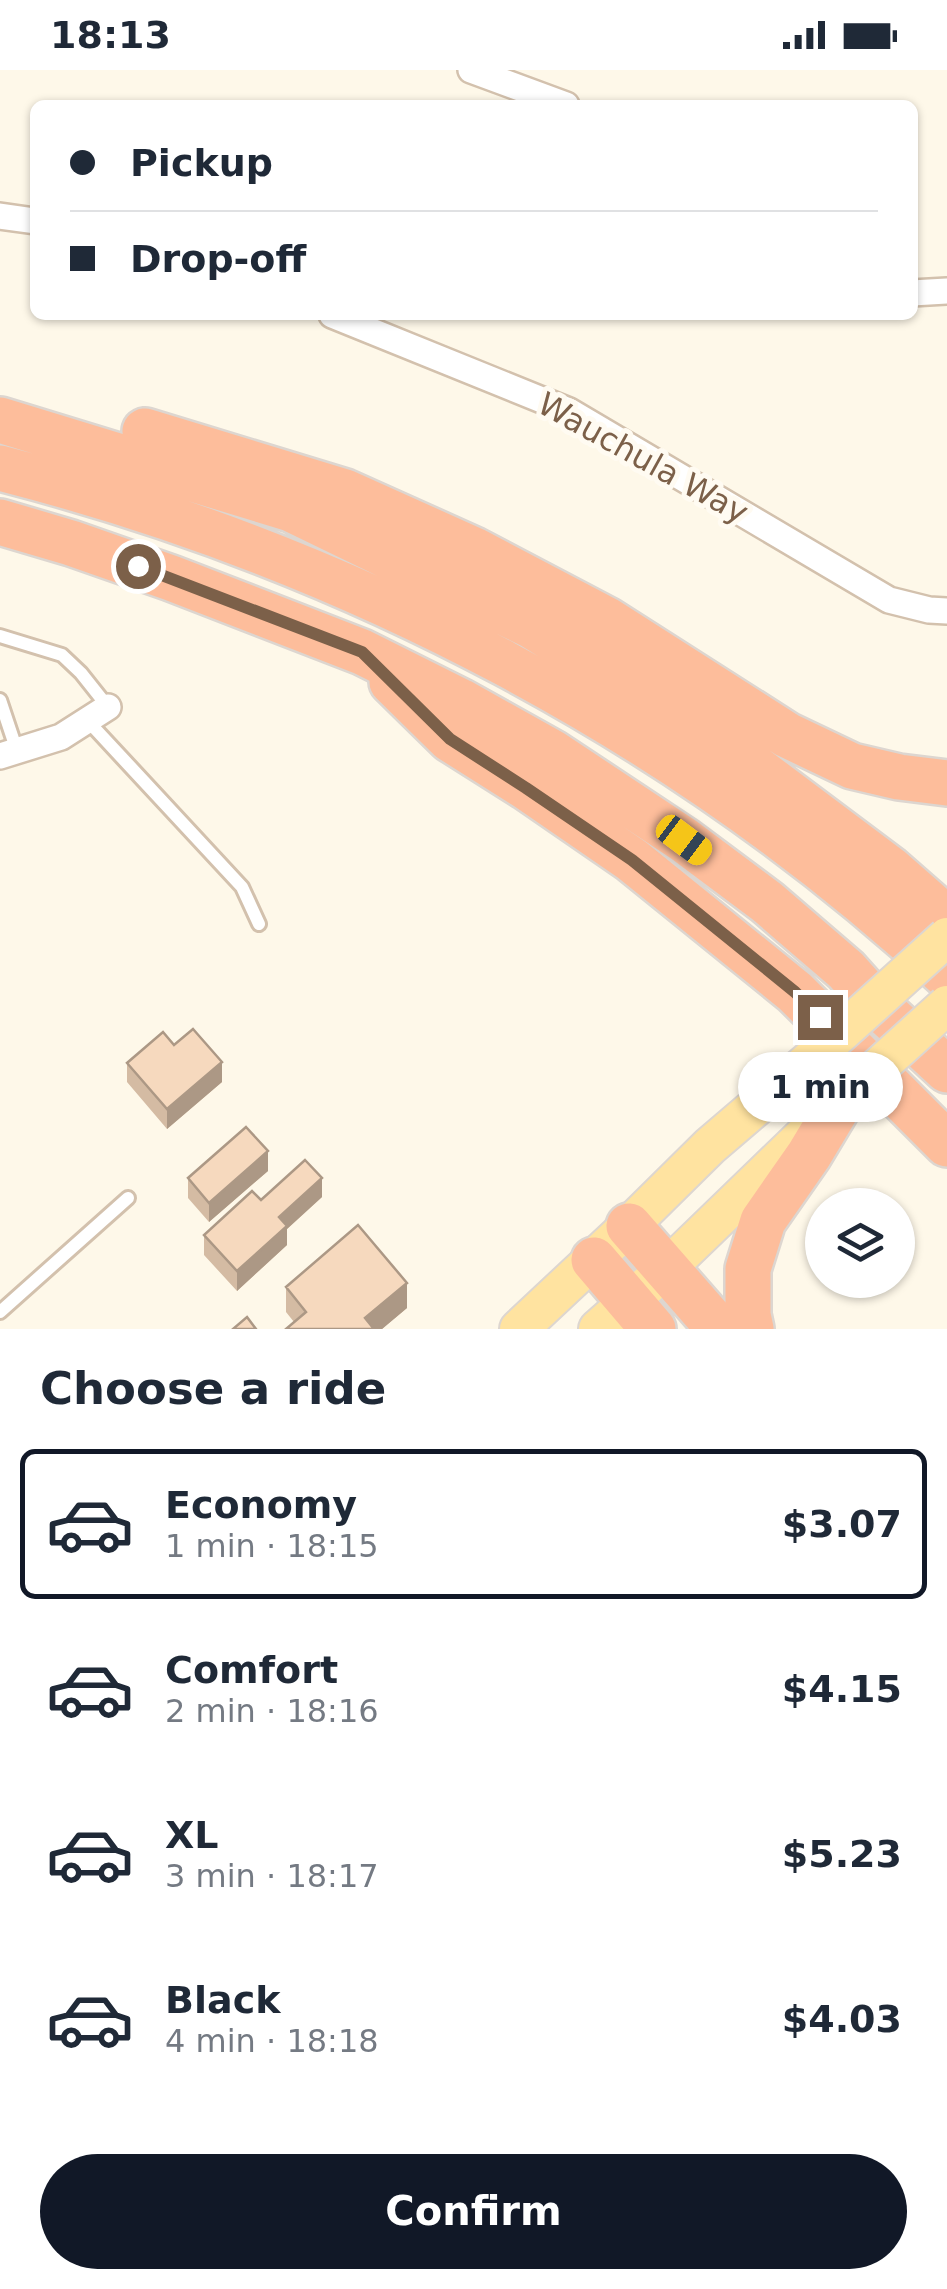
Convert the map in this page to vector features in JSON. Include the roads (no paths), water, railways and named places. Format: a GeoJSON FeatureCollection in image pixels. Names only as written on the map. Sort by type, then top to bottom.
{"type":"FeatureCollection","features":[{"type":"Feature","properties":{"kind":"highway"},"geometry":{"type":"LineString","coordinates":[[0,391],[40,399],[345,492],[474,550],[607,620],[787,735],[852,766],[947,783]]}},
{"type":"Feature","properties":{"kind":"highway"},"geometry":{"type":"LineString","coordinates":[[0,420],[291,509],[532,626],[714,737],[890,868],[947,919]]}},
{"type":"Feature","properties":{"kind":"highway"},"geometry":{"type":"LineString","coordinates":[[0,468],[124,503],[272,556],[415,618],[508,666],[598,717],[730,802],[852,895],[947,976]]}},
{"type":"Feature","properties":{"kind":"highway"},"geometry":{"type":"LineString","coordinates":[[0,522],[170,578],[362,652],[553,753],[684,840],[766,902],[846,970],[880,1008],[947,1070]]}},
{"type":"Feature","properties":{"kind":"highway"},"geometry":{"type":"LineString","coordinates":[[362,652],[450,739],[632,860],[795,992],[947,1144]]}},
{"type":"Feature","properties":{"kind":"highway"},"geometry":{"type":"LineString","coordinates":[[750,1329],[748,1269],[763,1220],[847,1096]]}},
{"type":"Feature","properties":{"kind":"highway"},"geometry":{"type":"LineString","coordinates":[[629,1226],[719,1329]]}},
{"type":"Feature","properties":{"kind":"highway"},"geometry":{"type":"LineString","coordinates":[[594,1260],[626,1320]]}},
{"type":"Feature","properties":{"kind":"main road"},"geometry":{"type":"LineString","coordinates":[[519,1329],[710,1146],[947,936]]}},
{"type":"Feature","properties":{"kind":"main road"},"geometry":{"type":"LineString","coordinates":[[626,1320],[667,1268],[947,1005]]}},
{"type":"Feature","properties":{"kind":"street"},"geometry":{"type":"LineString","coordinates":[[471,70],[552,100]]}},
{"type":"Feature","properties":{"kind":"street"},"geometry":{"type":"LineString","coordinates":[[0,216],[30,220]]}},
{"type":"Feature","properties":{"kind":"street"},"geometry":{"type":"LineString","coordinates":[[918,292],[947,291]]}},
{"type":"Feature","properties":{"kind":"street","name":"Wauchula Way"},"geometry":{"type":"LineString","coordinates":[[344,320],[570,411],[889,600],[947,611]]}},
{"type":"Feature","properties":{"kind":"street"},"geometry":{"type":"LineString","coordinates":[[8,754],[61,737],[97,713]]}},
{"type":"Feature","properties":{"kind":"lane"},"geometry":{"type":"LineString","coordinates":[[0,636],[62,655],[81,673],[97,713],[242,887],[259,924]]}},
{"type":"Feature","properties":{"kind":"lane"},"geometry":{"type":"LineString","coordinates":[[0,700],[8,754]]}},
{"type":"Feature","properties":{"kind":"lane"},"geometry":{"type":"LineString","coordinates":[[0,1312],[128,1198]]}}]}
